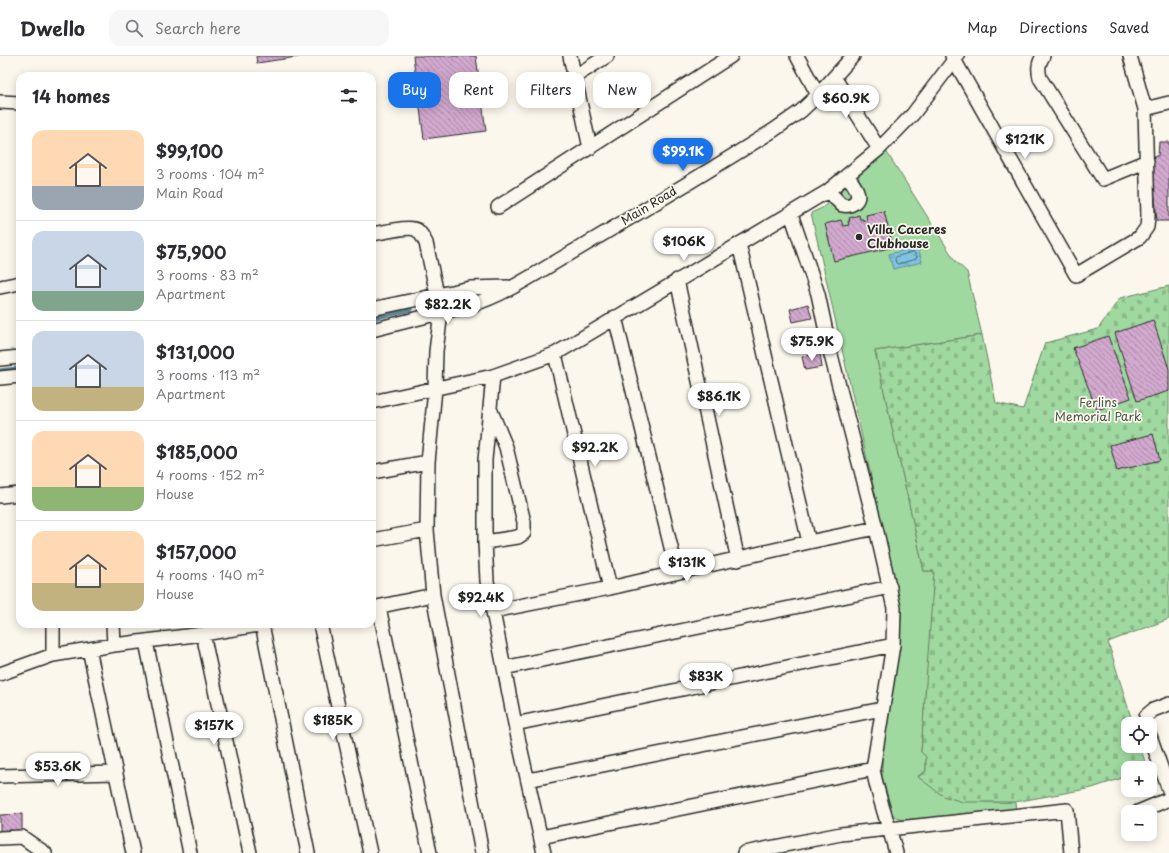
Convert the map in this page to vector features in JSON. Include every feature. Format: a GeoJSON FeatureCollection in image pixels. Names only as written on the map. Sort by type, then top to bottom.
{"type":"FeatureCollection","features":[{"type":"Feature","properties":{"kind":"street"},"geometry":{"type":"LineString","coordinates":[[570,56],[573,72]]}},
{"type":"Feature","properties":{"kind":"street"},"geometry":{"type":"LineString","coordinates":[[582,72],[607,56]]}},
{"type":"Feature","properties":{"kind":"street"},"geometry":{"type":"LineString","coordinates":[[498,207],[731,56]]}},
{"type":"Feature","properties":{"kind":"street"},"geometry":{"type":"LineString","coordinates":[[798,56],[818,95]]}},
{"type":"Feature","properties":{"kind":"street","name":"Main Road"},"geometry":{"type":"LineString","coordinates":[[376,329],[441,314],[486,301],[512,287],[738,153],[801,111],[818,95],[853,56]]}},
{"type":"Feature","properties":{"kind":"street"},"geometry":{"type":"LineString","coordinates":[[1043,56],[1039,63],[1038,70],[1040,78],[1103,179],[1147,161]]}},
{"type":"Feature","properties":{"kind":"street"},"geometry":{"type":"LineString","coordinates":[[376,401],[493,376],[555,354],[677,280],[791,214],[828,191],[878,149],[913,114],[955,57],[1076,275],[1140,237],[1147,227],[1145,109],[1130,56]]}},
{"type":"Feature","properties":{"kind":"street"},"geometry":{"type":"LineString","coordinates":[[834,77],[878,149]]}},
{"type":"Feature","properties":{"kind":"street"},"geometry":{"type":"LineString","coordinates":[[0,102],[16,103]]}},
{"type":"Feature","properties":{"kind":"street"},"geometry":{"type":"LineString","coordinates":[[1145,109],[1169,103]]}},
{"type":"Feature","properties":{"kind":"street"},"geometry":{"type":"LineString","coordinates":[[581,108],[590,148]]}},
{"type":"Feature","properties":{"kind":"street"},"geometry":{"type":"LineString","coordinates":[[828,191],[842,205],[849,206],[852,204],[857,199],[857,192],[847,175]]}},
{"type":"Feature","properties":{"kind":"street"},"geometry":{"type":"LineString","coordinates":[[791,214],[818,294],[831,355],[876,528],[894,608],[892,645],[873,769],[875,781],[896,853]]}},
{"type":"Feature","properties":{"kind":"street"},"geometry":{"type":"LineString","coordinates":[[376,233],[410,228],[417,230],[426,243],[441,314],[436,351],[435,389],[428,462],[428,530],[433,595],[482,853]]}},
{"type":"Feature","properties":{"kind":"street"},"geometry":{"type":"LineString","coordinates":[[739,244],[809,542]]}},
{"type":"Feature","properties":{"kind":"street"},"geometry":{"type":"LineString","coordinates":[[677,280],[738,560]]}},
{"type":"Feature","properties":{"kind":"street"},"geometry":{"type":"LineString","coordinates":[[0,287],[16,284]]}},
{"type":"Feature","properties":{"kind":"street","name":"Main Road"},"geometry":{"type":"LineString","coordinates":[[376,308],[470,288],[512,287]]}},
{"type":"Feature","properties":{"kind":"street"},"geometry":{"type":"LineString","coordinates":[[615,317],[677,572]]}},
{"type":"Feature","properties":{"kind":"street"},"geometry":{"type":"LineString","coordinates":[[555,354],[610,588]]}},
{"type":"Feature","properties":{"kind":"street"},"geometry":{"type":"LineString","coordinates":[[0,359],[16,357]]}},
{"type":"Feature","properties":{"kind":"street"},"geometry":{"type":"LineString","coordinates":[[0,378],[16,376]]}},
{"type":"Feature","properties":{"kind":"street"},"geometry":{"type":"LineString","coordinates":[[493,376],[485,460],[485,542],[487,581],[515,724],[544,853]]}},
{"type":"Feature","properties":{"kind":"street"},"geometry":{"type":"LineString","coordinates":[[485,542],[518,537],[524,533],[524,522],[506,447],[491,409]]}},
{"type":"Feature","properties":{"kind":"street"},"geometry":{"type":"LineString","coordinates":[[376,471],[428,462]]}},
{"type":"Feature","properties":{"kind":"street"},"geometry":{"type":"LineString","coordinates":[[0,496],[16,494]]}},
{"type":"Feature","properties":{"kind":"street"},"geometry":{"type":"LineString","coordinates":[[493,611],[610,588],[876,528]]}},
{"type":"Feature","properties":{"kind":"street"},"geometry":{"type":"LineString","coordinates":[[376,539],[428,530]]}},
{"type":"Feature","properties":{"kind":"street"},"geometry":{"type":"LineString","coordinates":[[504,668],[890,587]]}},
{"type":"Feature","properties":{"kind":"street"},"geometry":{"type":"LineString","coordinates":[[376,608],[433,595]]}},
{"type":"Feature","properties":{"kind":"street"},"geometry":{"type":"LineString","coordinates":[[376,612],[430,853]]}},
{"type":"Feature","properties":{"kind":"street"},"geometry":{"type":"LineString","coordinates":[[53,628],[53,655]]}},
{"type":"Feature","properties":{"kind":"street"},"geometry":{"type":"LineString","coordinates":[[113,628],[114,645]]}},
{"type":"Feature","properties":{"kind":"street"},"geometry":{"type":"LineString","coordinates":[[0,674],[53,655],[240,628]]}},
{"type":"Feature","properties":{"kind":"street"},"geometry":{"type":"LineString","coordinates":[[265,628],[308,853]]}},
{"type":"Feature","properties":{"kind":"street"},"geometry":{"type":"LineString","coordinates":[[321,628],[370,853]]}},
{"type":"Feature","properties":{"kind":"street"},"geometry":{"type":"LineString","coordinates":[[203,634],[250,853]]}},
{"type":"Feature","properties":{"kind":"street"},"geometry":{"type":"LineString","coordinates":[[146,642],[190,853]]}},
{"type":"Feature","properties":{"kind":"street"},"geometry":{"type":"LineString","coordinates":[[515,724],[892,645]]}},
{"type":"Feature","properties":{"kind":"street"},"geometry":{"type":"LineString","coordinates":[[89,649],[133,853]]}},
{"type":"Feature","properties":{"kind":"street"},"geometry":{"type":"LineString","coordinates":[[1146,717],[1153,710],[1169,704]]}},
{"type":"Feature","properties":{"kind":"street"},"geometry":{"type":"LineString","coordinates":[[528,780],[882,709]]}},
{"type":"Feature","properties":{"kind":"street"},"geometry":{"type":"LineString","coordinates":[[1156,753],[1169,790]]}},
{"type":"Feature","properties":{"kind":"street"},"geometry":{"type":"LineString","coordinates":[[541,837],[873,769]]}},
{"type":"Feature","properties":{"kind":"street"},"geometry":{"type":"LineString","coordinates":[[0,776],[115,773]]}},
{"type":"Feature","properties":{"kind":"street"},"geometry":{"type":"LineString","coordinates":[[1155,805],[1169,799]]}},
{"type":"Feature","properties":{"kind":"street"},"geometry":{"type":"LineString","coordinates":[[744,853],[841,834],[1067,810],[1071,853]]}},
{"type":"Feature","properties":{"kind":"street"},"geometry":{"type":"LineString","coordinates":[[0,838],[22,837],[45,853]]}},
{"type":"Feature","properties":{"kind":"green space"},"geometry":{"type":"Polygon","coordinates":[[[886,151],[956,262],[967,272],[982,335],[875,351],[924,571],[935,571],[921,752],[926,757],[926,771],[918,776],[985,802],[1015,802],[1016,810],[903,820],[893,815],[882,776],[882,759],[901,619],[901,608],[811,213],[822,208],[886,151]]]}},
{"type":"Feature","properties":{"kind":"green space","name":"Ferlins Memorial Park"},"geometry":{"type":"Polygon","coordinates":[[[1169,286],[1169,619],[1108,642],[1131,717],[1121,717],[1121,753],[1142,753],[1145,761],[1121,761],[1121,778],[1092,788],[1015,802],[963,802],[943,796],[918,777],[926,771],[926,757],[921,752],[934,571],[924,571],[875,351],[982,335],[996,403],[1023,409],[1045,343],[1098,329],[1120,298],[1169,286]]]}},
{"type":"Feature","properties":{"kind":"water"},"geometry":{"type":"Polygon","coordinates":[[[918,247],[922,262],[893,269],[889,254],[918,247]]]}},
{"type":"Feature","properties":{"kind":"building"},"geometry":{"type":"Polygon","coordinates":[[[256,56],[304,56],[257,63],[256,56]]]}},
{"type":"Feature","properties":{"kind":"building"},"geometry":{"type":"Polygon","coordinates":[[[413,56],[476,56],[478,72],[449,72],[449,108],[483,108],[486,131],[424,139],[420,108],[441,108],[441,72],[415,72],[413,56]]]}},
{"type":"Feature","properties":{"kind":"building"},"geometry":{"type":"Polygon","coordinates":[[[1159,142],[1169,142],[1169,221],[1157,221],[1151,156],[1158,156],[1159,142]]]}},
{"type":"Feature","properties":{"kind":"building","name":"Villa Caceres Clubhouse"},"geometry":{"type":"Polygon","coordinates":[[[884,211],[893,247],[834,261],[825,224],[841,220],[843,226],[849,225],[849,218],[859,215],[860,219],[863,219],[863,221],[867,220],[866,215],[884,211]]]}},
{"type":"Feature","properties":{"kind":"building"},"geometry":{"type":"Polygon","coordinates":[[[808,304],[812,318],[793,322],[790,309],[808,304]]]}},
{"type":"Feature","properties":{"kind":"building"},"geometry":{"type":"Polygon","coordinates":[[[1153,320],[1169,369],[1169,391],[1137,401],[1115,333],[1153,320]]]}},
{"type":"Feature","properties":{"kind":"building"},"geometry":{"type":"Polygon","coordinates":[[[1108,336],[1131,398],[1097,410],[1073,348],[1108,336]]]}},
{"type":"Feature","properties":{"kind":"building"},"geometry":{"type":"Polygon","coordinates":[[[820,353],[822,367],[805,370],[802,357],[820,353]]]}},
{"type":"Feature","properties":{"kind":"building"},"geometry":{"type":"Polygon","coordinates":[[[1153,434],[1160,460],[1117,471],[1110,445],[1153,434]]]}},
{"type":"Feature","properties":{"kind":"building"},"geometry":{"type":"Polygon","coordinates":[[[22,814],[22,834],[0,835],[0,815],[22,814]]]}},
{"type":"Feature","properties":{"kind":"waterway"},"geometry":{"type":"LineString","coordinates":[[376,318],[411,310]]}},
{"type":"Feature","properties":{"kind":"waterway"},"geometry":{"type":"LineString","coordinates":[[0,370],[16,368]]}},
{"type":"Feature","properties":{"kind":"place","name":"Villa Caceres Clubhouse"},"geometry":{"type":"Point","coordinates":[859,237]}}]}
